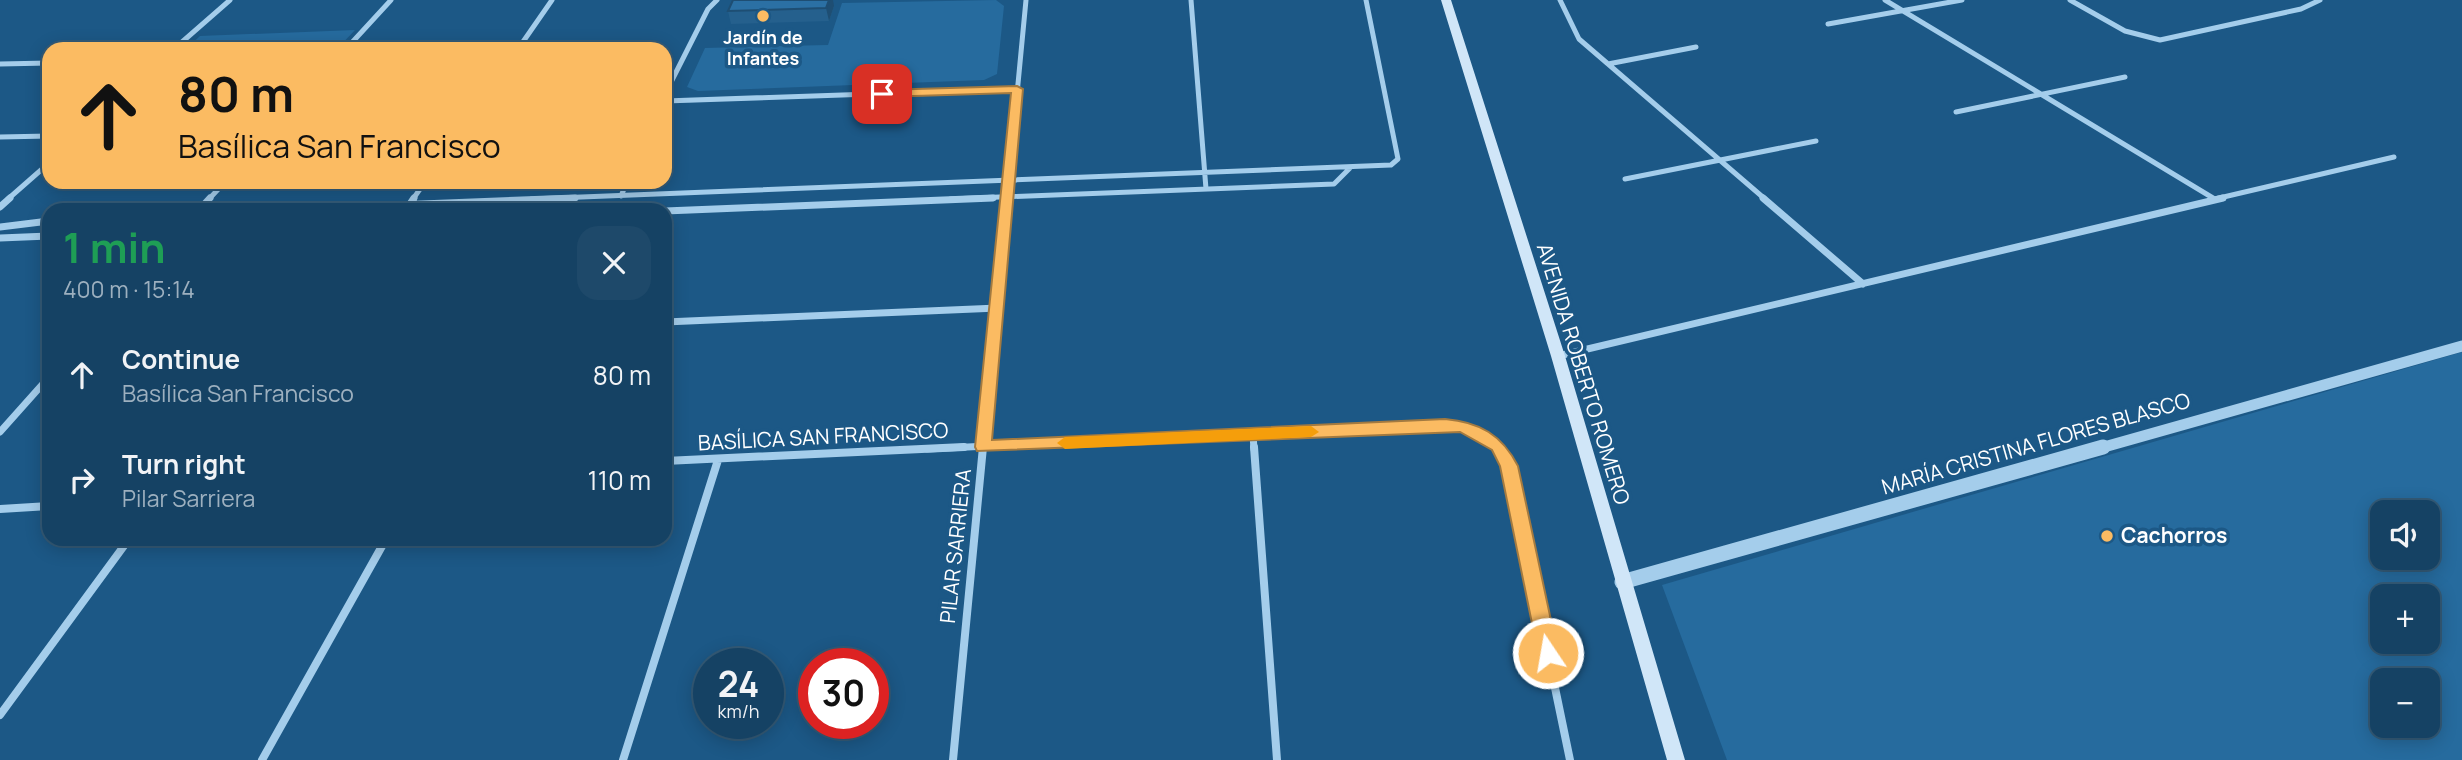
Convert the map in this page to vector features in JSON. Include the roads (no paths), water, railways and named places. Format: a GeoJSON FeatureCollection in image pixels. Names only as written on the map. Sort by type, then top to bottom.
{"type":"FeatureCollection","features":[{"type":"Feature","properties":{"kind":"main road","name":"AVENIDA ROBERTO ROMERO"},"geometry":{"type":"LineString","coordinates":[[1446,0],[1558,356],[1676,760]]}},
{"type":"Feature","properties":{"kind":"street"},"geometry":{"type":"LineString","coordinates":[[182,42],[230,0]]}},
{"type":"Feature","properties":{"kind":"street"},"geometry":{"type":"LineString","coordinates":[[352,42],[391,0]]}},
{"type":"Feature","properties":{"kind":"street"},"geometry":{"type":"LineString","coordinates":[[523,42],[552,0]]}},
{"type":"Feature","properties":{"kind":"street"},"geometry":{"type":"LineString","coordinates":[[672,80],[708,9],[718,0]]}},
{"type":"Feature","properties":{"kind":"street","name":"PILAR SARRIERA"},"geometry":{"type":"LineString","coordinates":[[953,760],[1026,0]]}},
{"type":"Feature","properties":{"kind":"street"},"geometry":{"type":"LineString","coordinates":[[1191,0],[1206,189]]}},
{"type":"Feature","properties":{"kind":"street"},"geometry":{"type":"LineString","coordinates":[[485,203],[1391,164],[1398,159],[1366,0]]}},
{"type":"Feature","properties":{"kind":"street"},"geometry":{"type":"LineString","coordinates":[[1560,0],[1579,38],[1863,284]]}},
{"type":"Feature","properties":{"kind":"street"},"geometry":{"type":"LineString","coordinates":[[1885,0],[2213,198]]}},
{"type":"Feature","properties":{"kind":"street"},"geometry":{"type":"LineString","coordinates":[[1828,24],[1962,0]]}},
{"type":"Feature","properties":{"kind":"street"},"geometry":{"type":"LineString","coordinates":[[2070,0],[2133,34],[2160,40],[2301,9],[2320,0]]}},
{"type":"Feature","properties":{"kind":"street"},"geometry":{"type":"LineString","coordinates":[[1608,64],[1696,47]]}},
{"type":"Feature","properties":{"kind":"street"},"geometry":{"type":"LineString","coordinates":[[0,64],[42,63]]}},
{"type":"Feature","properties":{"kind":"street"},"geometry":{"type":"LineString","coordinates":[[1956,111],[2125,77]]}},
{"type":"Feature","properties":{"kind":"street"},"geometry":{"type":"LineString","coordinates":[[672,101],[1017,89]]}},
{"type":"Feature","properties":{"kind":"street"},"geometry":{"type":"LineString","coordinates":[[0,138],[42,136]]}},
{"type":"Feature","properties":{"kind":"street"},"geometry":{"type":"LineString","coordinates":[[1625,179],[1816,141]]}},
{"type":"Feature","properties":{"kind":"street"},"geometry":{"type":"LineString","coordinates":[[1558,356],[2394,157]]}},
{"type":"Feature","properties":{"kind":"street"},"geometry":{"type":"LineString","coordinates":[[672,211],[1334,184],[1351,167]]}},
{"type":"Feature","properties":{"kind":"street"},"geometry":{"type":"LineString","coordinates":[[0,206],[42,169]]}},
{"type":"Feature","properties":{"kind":"street"},"geometry":{"type":"LineString","coordinates":[[206,203],[219,189]]}},
{"type":"Feature","properties":{"kind":"street"},"geometry":{"type":"LineString","coordinates":[[621,196],[624,189]]}},
{"type":"Feature","properties":{"kind":"street"},"geometry":{"type":"LineString","coordinates":[[0,227],[42,221]]}},
{"type":"Feature","properties":{"kind":"street"},"geometry":{"type":"LineString","coordinates":[[0,238],[42,236]]}},
{"type":"Feature","properties":{"kind":"street"},"geometry":{"type":"LineString","coordinates":[[672,322],[998,308]]}},
{"type":"Feature","properties":{"kind":"street","name":"MARÍA CRISTINA FLORES BLASCO"},"geometry":{"type":"LineString","coordinates":[[1622,582],[2462,346]]}},
{"type":"Feature","properties":{"kind":"street"},"geometry":{"type":"LineString","coordinates":[[0,432],[42,385]]}},
{"type":"Feature","properties":{"kind":"street","name":"BASÍLICA SAN FRANCISCO"},"geometry":{"type":"LineString","coordinates":[[672,461],[1445,424],[1464,426],[1499,446],[1509,466],[1570,760]]}},
{"type":"Feature","properties":{"kind":"street"},"geometry":{"type":"LineString","coordinates":[[1253,435],[1277,760]]}},
{"type":"Feature","properties":{"kind":"street"},"geometry":{"type":"LineString","coordinates":[[623,760],[718,460]]}},
{"type":"Feature","properties":{"kind":"street"},"geometry":{"type":"LineString","coordinates":[[0,509],[42,506]]}},
{"type":"Feature","properties":{"kind":"street"},"geometry":{"type":"LineString","coordinates":[[0,715],[125,546]]}},
{"type":"Feature","properties":{"kind":"street"},"geometry":{"type":"LineString","coordinates":[[262,760],[382,546]]}},
{"type":"Feature","properties":{"kind":"place","name":"Jardín de Infantes"},"geometry":{"type":"Point","coordinates":[763,16]}},
{"type":"Feature","properties":{"kind":"place","name":"Cachorros"},"geometry":{"type":"Point","coordinates":[2107,536]}}]}
